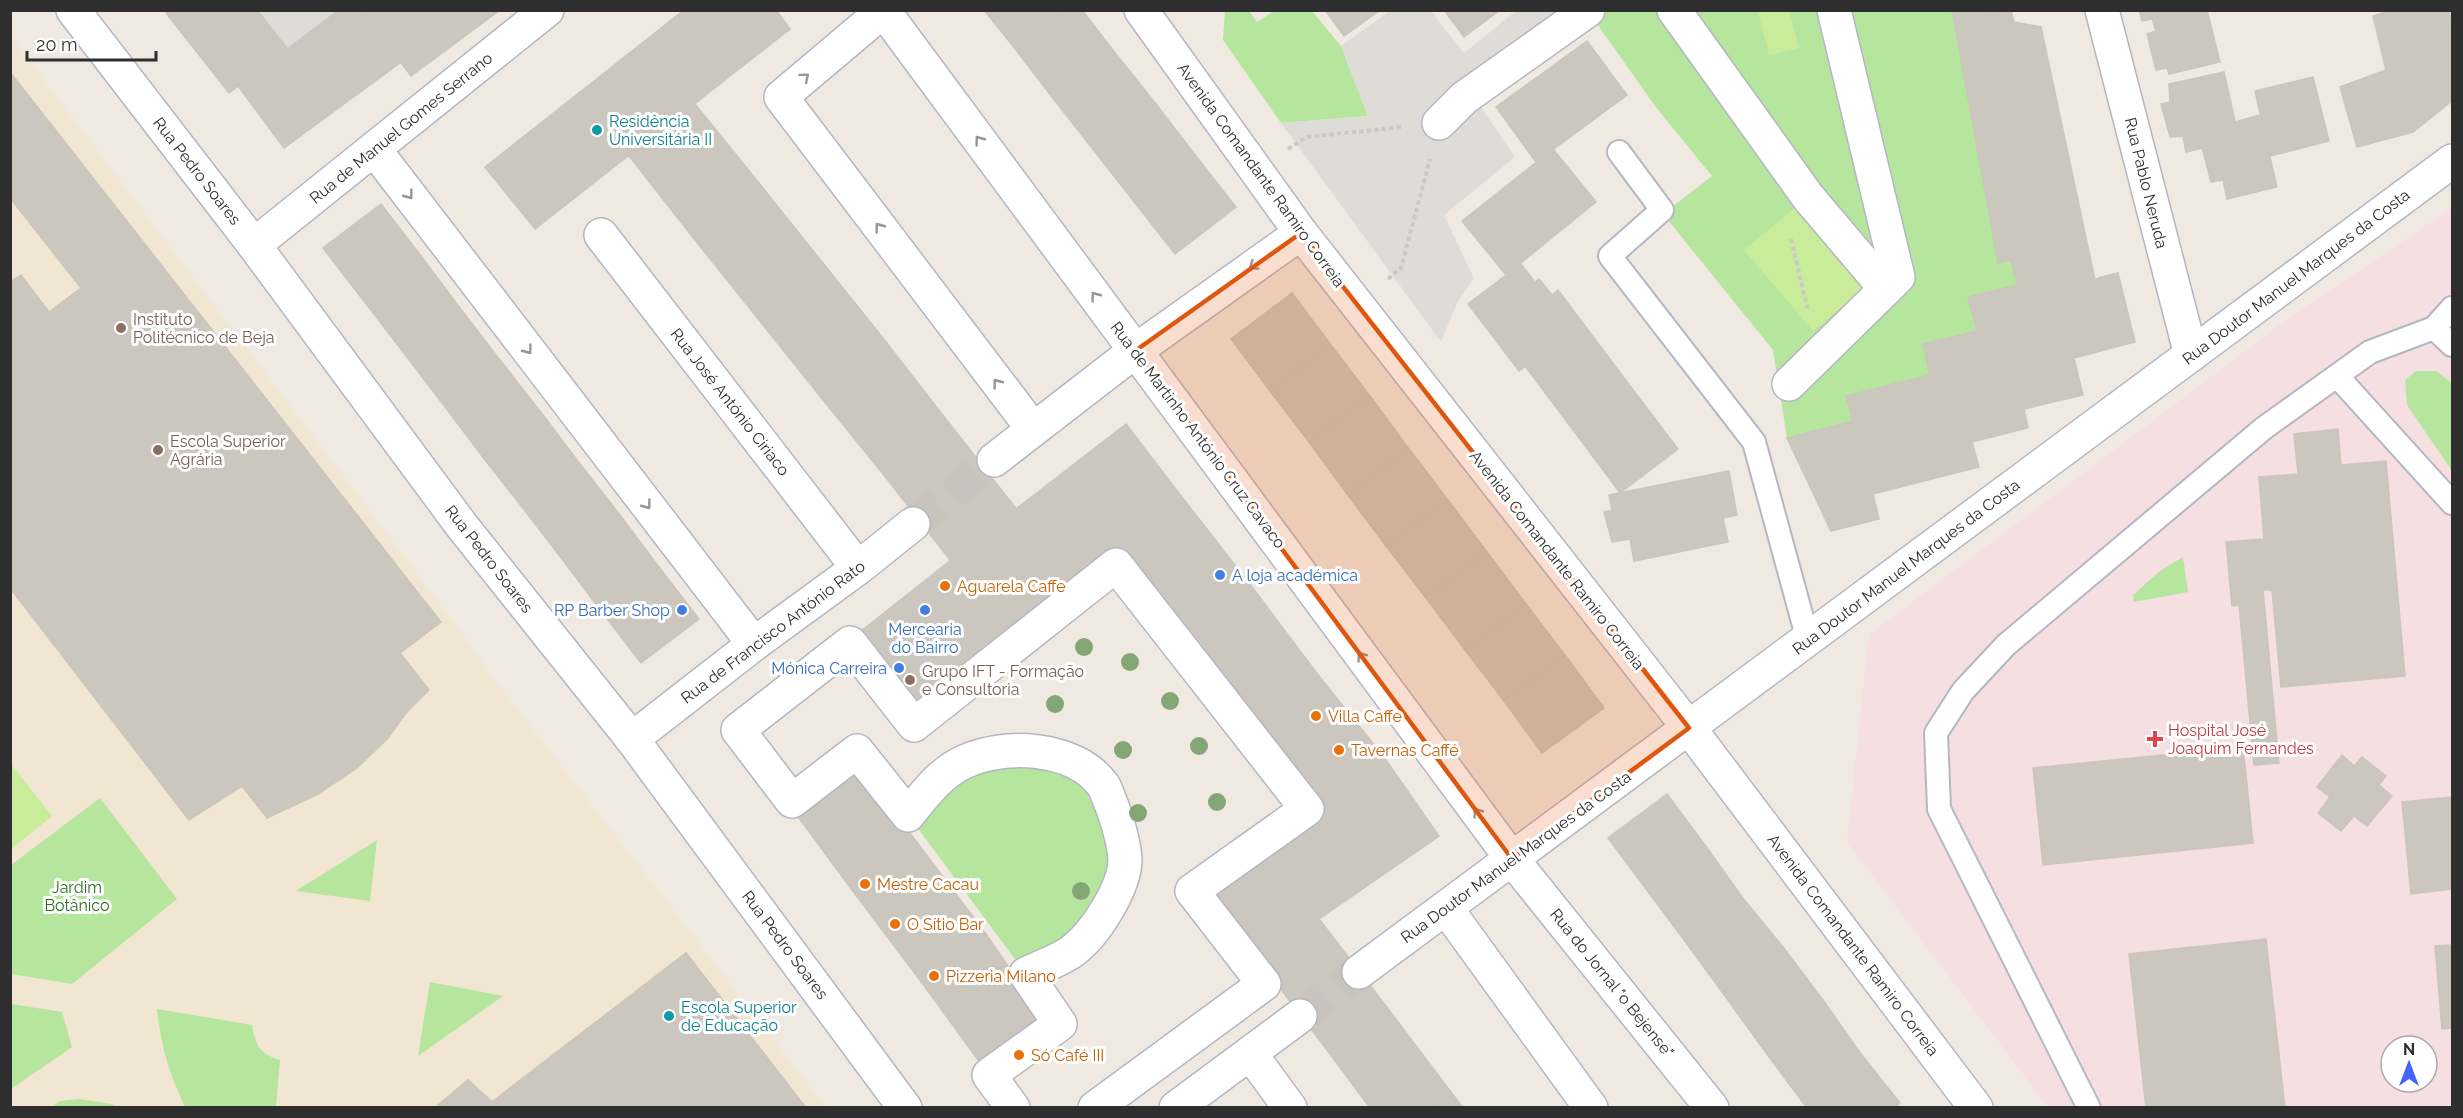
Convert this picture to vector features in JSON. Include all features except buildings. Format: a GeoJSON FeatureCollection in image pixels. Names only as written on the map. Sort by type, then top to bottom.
{"type":"FeatureCollection","features":[{"type":"Feature","properties":{"kind":"street","name":"Rua Pedro Soares"},"geometry":{"type":"LineString","coordinates":[[73,10],[254,245],[462,526],[632,739],[905,1107]]}},
{"type":"Feature","properties":{"kind":"street","name":"Rua de Manuel Gomes Serrano"},"geometry":{"type":"LineString","coordinates":[[254,245],[547,10]]}},
{"type":"Feature","properties":{"kind":"street","name":"Avenida Comandante Ramiro Correia"},"geometry":{"type":"LineString","coordinates":[[1141,10],[1301,232],[1689,728],[1976,1107]]}},
{"type":"Feature","properties":{"kind":"street"},"geometry":{"type":"LineString","coordinates":[[1439,123],[1464,98],[1588,10]]}},
{"type":"Feature","properties":{"kind":"street"},"geometry":{"type":"LineString","coordinates":[[1674,10],[1808,197],[1886,289]]}},
{"type":"Feature","properties":{"kind":"street"},"geometry":{"type":"LineString","coordinates":[[1789,384],[1898,277],[1834,10]]}},
{"type":"Feature","properties":{"kind":"street","name":"Rua Pablo Neruda"},"geometry":{"type":"LineString","coordinates":[[2102,10],[2191,355]]}},
{"type":"Feature","properties":{"kind":"street"},"geometry":{"type":"LineString","coordinates":[[883,11],[781,97],[1033,429]]}},
{"type":"Feature","properties":{"kind":"street","name":"Rua de Martinho António Cruz Cavaco"},"geometry":{"type":"LineString","coordinates":[[883,11],[1512,859]]}},
{"type":"Feature","properties":{"kind":"street"},"geometry":{"type":"LineString","coordinates":[[374,149],[754,644]]}},
{"type":"Feature","properties":{"kind":"street","name":"Rua Doutor Manuel Marques da Costa"},"geometry":{"type":"LineString","coordinates":[[1359,972],[2452,161]]}},
{"type":"Feature","properties":{"kind":"street"},"geometry":{"type":"LineString","coordinates":[[994,460],[1135,351],[1301,232]]}},
{"type":"Feature","properties":{"kind":"street","name":"Rua José António Ciriaco"},"geometry":{"type":"LineString","coordinates":[[601,235],[858,568]]}},
{"type":"Feature","properties":{"kind":"street","name":"Rua de Francisco António Rato"},"geometry":{"type":"LineString","coordinates":[[632,739],[913,524]]}},
{"type":"Feature","properties":{"kind":"street"},"geometry":{"type":"LineString","coordinates":[[1013,1107],[989,1075],[1060,1024],[1026,974],[1071,952],[1092,932],[1115,896],[1125,861],[1119,824],[1103,786],[1080,764],[1038,750],[992,754],[964,762],[934,783],[908,815],[857,751],[792,801],[738,730],[850,643],[914,725],[1116,565],[1307,809],[1192,891],[1264,984],[1095,1107]]}},
{"type":"Feature","properties":{"kind":"street","name":"Rua do Jornal \"o Bejense\""},"geometry":{"type":"LineString","coordinates":[[1512,859],[1712,1107]]}},
{"type":"Feature","properties":{"kind":"street"},"geometry":{"type":"LineString","coordinates":[[1446,908],[1591,1107]]}},
{"type":"Feature","properties":{"kind":"street"},"geometry":{"type":"LineString","coordinates":[[1176,1107],[1300,1016]]}},
{"type":"Feature","properties":{"kind":"street"},"geometry":{"type":"LineString","coordinates":[[1250,1053],[1290,1107]]}},
{"type":"Feature","properties":{"kind":"lane"},"geometry":{"type":"LineString","coordinates":[[1619,152],[1662,210],[1610,256],[1754,442],[1808,640]]}},
{"type":"Feature","properties":{"kind":"lane"},"geometry":{"type":"LineString","coordinates":[[2089,1107],[1939,809],[1936,733],[1963,691],[2006,645],[2264,428],[2370,352],[2434,328],[2452,308]]}},
{"type":"Feature","properties":{"kind":"lane"},"geometry":{"type":"LineString","coordinates":[[2434,328],[2452,345]]}},
{"type":"Feature","properties":{"kind":"lane"},"geometry":{"type":"LineString","coordinates":[[2337,376],[2452,503]]}},
{"type":"Feature","properties":{"kind":"path"},"geometry":{"type":"LineString","coordinates":[[1257,171],[1307,137],[1439,123],[1401,268],[1356,303]]}},
{"type":"Feature","properties":{"kind":"path"},"geometry":{"type":"LineString","coordinates":[[1791,238],[1813,331],[1825,349]]}},
{"type":"Feature","properties":{"kind":"highlighted area"},"geometry":{"type":"Polygon","coordinates":[[[1301,233],[1689,728],[1512,859],[1135,351],[1301,233]]]}},
{"type":"Feature","properties":{"kind":"shaded area"},"geometry":{"type":"Polygon","coordinates":[[[257,11],[339,11],[287,48],[257,11]]]}},
{"type":"Feature","properties":{"kind":"shaded area"},"geometry":{"type":"Polygon","coordinates":[[[1390,11],[1431,11],[1464,53],[1516,11],[1577,11],[1472,94],[1515,157],[1444,215],[1474,278],[1457,303],[1441,342],[1281,123],[1368,116],[1341,46],[1390,11]]]}},
{"type":"Feature","properties":{"kind":"shaded area","name":"Instituto Politécnico de Beja"},"geometry":{"type":"Polygon","coordinates":[[[10,35],[453,621],[498,684],[826,1107],[11,1107],[10,35]]]}},
{"type":"Feature","properties":{"kind":"shaded area","name":"Hospital José Joaquim Fernandes"},"geometry":{"type":"Polygon","coordinates":[[[2452,208],[2452,1107],[2048,1107],[1847,842],[1869,635],[2285,321],[2452,208]]]}},
{"type":"Feature","properties":{"kind":"green space"},"geometry":{"type":"Polygon","coordinates":[[[1225,11],[1249,11],[1257,22],[1274,11],[1312,11],[1341,46],[1368,116],[1281,123],[1223,40],[1225,11]]]}},
{"type":"Feature","properties":{"kind":"green space"},"geometry":{"type":"Polygon","coordinates":[[[1588,11],[1952,11],[1998,263],[2011,260],[2017,285],[1969,297],[1977,331],[1923,344],[1930,375],[1846,396],[1853,421],[1787,438],[1773,350],[1663,214],[1712,176],[1655,106],[1588,11]]]}},
{"type":"Feature","properties":{"kind":"green space"},"geometry":{"type":"Polygon","coordinates":[[[1758,11],[1789,11],[1799,48],[1769,55],[1758,11]]]}},
{"type":"Feature","properties":{"kind":"green space"},"geometry":{"type":"Polygon","coordinates":[[[1808,197],[1876,279],[1813,331],[1744,250],[1808,197]]]}},
{"type":"Feature","properties":{"kind":"green space"},"geometry":{"type":"Polygon","coordinates":[[[2416,371],[2436,371],[2452,383],[2452,471],[2407,405],[2405,380],[2416,371]]]}},
{"type":"Feature","properties":{"kind":"green space"},"geometry":{"type":"Polygon","coordinates":[[[2183,557],[2188,592],[2134,602],[2133,595],[2160,571],[2183,557]]]}},
{"type":"Feature","properties":{"kind":"green space"},"geometry":{"type":"Polygon","coordinates":[[[992,754],[1103,786],[1115,896],[1026,974],[908,815],[992,754]]]}},
{"type":"Feature","properties":{"kind":"green space"},"geometry":{"type":"Polygon","coordinates":[[[10,763],[52,816],[11,849],[10,849],[10,763]]]}},
{"type":"Feature","properties":{"kind":"green space","name":"Jardim Botânico"},"geometry":{"type":"Polygon","coordinates":[[[100,798],[177,899],[72,984],[11,974],[11,865],[100,798]]]}},
{"type":"Feature","properties":{"kind":"green space"},"geometry":{"type":"Polygon","coordinates":[[[377,840],[370,901],[296,891],[377,840]]]}},
{"type":"Feature","properties":{"kind":"green space"},"geometry":{"type":"Polygon","coordinates":[[[430,982],[503,996],[418,1056],[430,982]]]}},
{"type":"Feature","properties":{"kind":"green space"},"geometry":{"type":"Polygon","coordinates":[[[11,1004],[62,1012],[72,1047],[11,1089],[11,1004]]]}},
{"type":"Feature","properties":{"kind":"green space"},"geometry":{"type":"Polygon","coordinates":[[[157,1009],[252,1025],[260,1048],[267,1055],[280,1060],[276,1107],[185,1107],[166,1060],[157,1009]]]}},
{"type":"Feature","properties":{"kind":"green space"},"geometry":{"type":"Polygon","coordinates":[[[79,1099],[118,1107],[52,1107],[60,1101],[79,1099]]]}},
{"type":"Feature","properties":{"kind":"tunnel"},"geometry":{"type":"LineString","coordinates":[[913,524],[994,460]]}},
{"type":"Feature","properties":{"kind":"tunnel"},"geometry":{"type":"LineString","coordinates":[[1300,1016],[1359,972]]}},
{"type":"Feature","properties":{"kind":"place","name":"Residência Universitária II"},"geometry":{"type":"Point","coordinates":[597,130]}},
{"type":"Feature","properties":{"kind":"place","name":"Instituto Politécnico de Beja"},"geometry":{"type":"Point","coordinates":[121,328]}},
{"type":"Feature","properties":{"kind":"place","name":"Escola Superior Agrária"},"geometry":{"type":"Point","coordinates":[158,450]}},
{"type":"Feature","properties":{"kind":"place","name":"A loja académica"},"geometry":{"type":"Point","coordinates":[1220,575]}},
{"type":"Feature","properties":{"kind":"place","name":"Aguarela Caffe"},"geometry":{"type":"Point","coordinates":[945,586]}},
{"type":"Feature","properties":{"kind":"place","name":"RP Barber Shop"},"geometry":{"type":"Point","coordinates":[682,610]}},
{"type":"Feature","properties":{"kind":"place","name":"Mercearia do Bairro"},"geometry":{"type":"Point","coordinates":[925,610]}},
{"type":"Feature","properties":{"kind":"place","name":"Mónica Carreira"},"geometry":{"type":"Point","coordinates":[899,668]}},
{"type":"Feature","properties":{"kind":"place","name":"Grupo IFT - Formação e Consultoria"},"geometry":{"type":"Point","coordinates":[910,680]}},
{"type":"Feature","properties":{"kind":"place","name":"Villa Caffe"},"geometry":{"type":"Point","coordinates":[1316,716]}},
{"type":"Feature","properties":{"kind":"place","name":"Hospital José Joaquim Fernandes"},"geometry":{"type":"Point","coordinates":[2155,739]}},
{"type":"Feature","properties":{"kind":"place","name":"Tavernas Caffé"},"geometry":{"type":"Point","coordinates":[1339,750]}},
{"type":"Feature","properties":{"kind":"place","name":"Mestre Cacau"},"geometry":{"type":"Point","coordinates":[865,884]}},
{"type":"Feature","properties":{"kind":"place","name":"O Sítio Bar"},"geometry":{"type":"Point","coordinates":[895,924]}},
{"type":"Feature","properties":{"kind":"place","name":"Pizzeria Milano"},"geometry":{"type":"Point","coordinates":[934,976]}},
{"type":"Feature","properties":{"kind":"place","name":"Escola Superior de Educação"},"geometry":{"type":"Point","coordinates":[669,1016]}},
{"type":"Feature","properties":{"kind":"place","name":"Só Café III"},"geometry":{"type":"Point","coordinates":[1019,1055]}}]}
